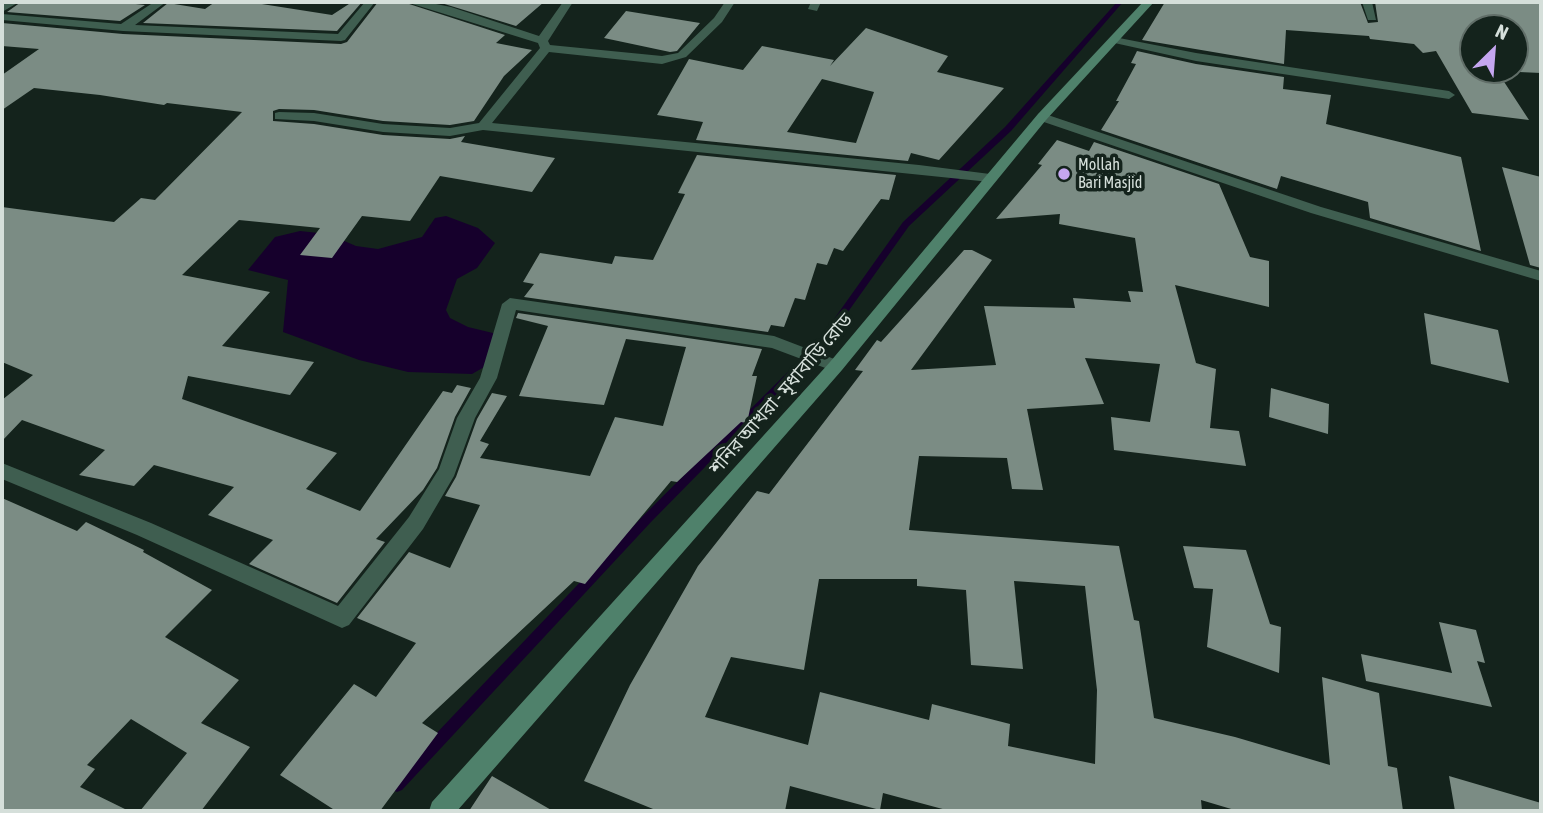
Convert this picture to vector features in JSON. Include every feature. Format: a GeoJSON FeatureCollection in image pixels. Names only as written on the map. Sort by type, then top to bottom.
{"type":"FeatureCollection","features":[{"type":"Feature","properties":{"kind":"main road","name":"শনির আখরা - মৃধাবাড়ি রোড"},"geometry":{"type":"LineString","coordinates":[[441,811],[828,363],[982,177],[1149,2]]}},
{"type":"Feature","properties":{"kind":"street"},"geometry":{"type":"LineString","coordinates":[[2,9],[14,2]]}},
{"type":"Feature","properties":{"kind":"street"},"geometry":{"type":"LineString","coordinates":[[123,28],[161,2]]}},
{"type":"Feature","properties":{"kind":"street"},"geometry":{"type":"LineString","coordinates":[[2,18],[123,28],[341,38],[370,2]]}},
{"type":"Feature","properties":{"kind":"street"},"geometry":{"type":"LineString","coordinates":[[411,2],[447,9],[544,44],[662,60],[682,55],[718,20],[730,2]]}},
{"type":"Feature","properties":{"kind":"street"},"geometry":{"type":"LineString","coordinates":[[483,126],[544,44],[568,2]]}},
{"type":"Feature","properties":{"kind":"street"},"geometry":{"type":"LineString","coordinates":[[1367,2],[1372,18]]}},
{"type":"Feature","properties":{"kind":"street"},"geometry":{"type":"LineString","coordinates":[[1114,40],[1196,57],[1449,95]]}},
{"type":"Feature","properties":{"kind":"street"},"geometry":{"type":"LineString","coordinates":[[279,116],[314,117],[383,128],[450,132],[483,126],[982,177]]}},
{"type":"Feature","properties":{"kind":"street"},"geometry":{"type":"LineString","coordinates":[[1042,117],[1317,211],[1541,276]]}},
{"type":"Feature","properties":{"kind":"street"},"geometry":{"type":"LineString","coordinates":[[2,471],[144,529],[342,618],[416,523],[447,471],[466,418],[488,378],[510,304],[774,342],[828,363]]}},
{"type":"Feature","properties":{"kind":"shaded area"},"geometry":{"type":"Polygon","coordinates":[[[446,216],[478,228],[495,243],[477,268],[457,279],[446,310],[450,318],[468,327],[497,334],[486,366],[472,374],[408,372],[359,360],[283,332],[288,280],[248,270],[275,237],[300,231],[328,234],[356,246],[378,249],[422,237],[435,218],[446,216]]]}},
{"type":"Feature","properties":{"kind":"building"},"geometry":{"type":"Polygon","coordinates":[[[21,2],[117,2],[145,5],[120,21],[7,12],[21,2]]]}},
{"type":"Feature","properties":{"kind":"building"},"geometry":{"type":"Polygon","coordinates":[[[215,2],[249,2],[332,15],[352,2],[362,2],[337,31],[143,23],[168,3],[205,9],[215,2]]]}},
{"type":"Feature","properties":{"kind":"building"},"geometry":{"type":"Polygon","coordinates":[[[378,2],[403,2],[505,35],[496,43],[532,50],[504,76],[474,121],[450,125],[383,121],[314,110],[279,109],[273,111],[273,121],[314,124],[383,135],[450,139],[465,136],[461,142],[555,158],[532,192],[440,176],[410,221],[362,216],[332,258],[300,255],[320,228],[239,220],[182,275],[270,292],[222,346],[314,362],[290,395],[188,376],[182,399],[337,453],[306,489],[360,511],[443,391],[452,393],[457,385],[471,388],[455,417],[437,468],[423,490],[376,539],[385,542],[337,603],[249,564],[273,540],[208,515],[234,487],[154,465],[134,486],[79,475],[105,450],[22,420],[2,441],[2,400],[33,375],[2,362],[2,207],[114,222],[141,198],[155,200],[242,112],[34,88],[2,110],[2,75],[39,49],[2,46],[2,23],[123,34],[341,44],[347,42],[378,2]]]}},
{"type":"Feature","properties":{"kind":"building"},"geometry":{"type":"Polygon","coordinates":[[[438,2],[544,2],[516,26],[438,2]]]}},
{"type":"Feature","properties":{"kind":"building"},"geometry":{"type":"Polygon","coordinates":[[[1165,2],[1360,2],[1368,23],[1378,22],[1375,2],[1541,2],[1541,73],[1529,72],[1529,14],[1459,14],[1459,84],[1505,84],[1529,120],[1472,113],[1436,51],[1423,53],[1414,44],[1370,39],[1369,36],[1286,30],[1284,64],[1142,40],[1165,2]]]}},
{"type":"Feature","properties":{"kind":"building"},"geometry":{"type":"Polygon","coordinates":[[[626,11],[700,23],[677,51],[670,52],[604,38],[626,11]]]}},
{"type":"Feature","properties":{"kind":"building"},"geometry":{"type":"Polygon","coordinates":[[[866,28],[948,56],[937,72],[1004,88],[939,160],[911,153],[908,161],[696,140],[703,122],[657,115],[689,59],[743,70],[762,46],[834,60],[830,66],[866,28]],[[822,79],[787,132],[856,143],[874,92],[822,79]]]}},
{"type":"Feature","properties":{"kind":"building"},"geometry":{"type":"Polygon","coordinates":[[[1137,51],[1196,64],[1284,77],[1283,89],[1331,95],[1326,124],[1461,157],[1481,251],[1370,218],[1368,202],[1281,176],[1277,189],[1101,130],[1119,101],[1116,101],[1136,64],[1131,63],[1137,51]]]}},
{"type":"Feature","properties":{"kind":"building"},"geometry":{"type":"Polygon","coordinates":[[[1057,140],[1089,151],[1094,142],[1219,184],[1250,257],[1269,261],[1269,307],[1175,285],[1196,363],[1216,369],[1210,428],[1239,431],[1246,466],[1114,450],[1111,417],[1150,422],[1160,364],[1085,358],[1104,404],[1027,409],[1043,490],[1012,489],[1007,458],[919,456],[909,530],[1119,546],[1134,620],[1139,621],[1154,718],[1235,737],[1330,765],[1322,677],[1379,693],[1388,766],[1397,768],[1403,811],[1238,811],[1201,800],[1202,811],[950,811],[883,793],[880,810],[790,786],[785,811],[658,811],[584,781],[630,685],[698,566],[757,491],[769,494],[863,371],[855,370],[877,340],[881,342],[964,250],[972,250],[992,260],[911,370],[996,365],[984,306],[1075,308],[1073,298],[1131,302],[1128,291],[1143,292],[1135,238],[1059,224],[1060,214],[996,219],[1042,165],[1038,164],[1057,140]],[[819,579],[804,670],[731,657],[705,717],[808,745],[820,692],[929,720],[932,704],[1010,724],[1008,746],[1095,764],[1097,690],[1085,586],[1014,581],[1023,669],[971,665],[966,590],[917,586],[917,579],[819,579]]]}},
{"type":"Feature","properties":{"kind":"building"},"geometry":{"type":"Polygon","coordinates":[[[697,155],[896,175],[889,200],[881,199],[843,251],[834,248],[827,265],[817,263],[805,300],[795,298],[784,327],[771,325],[768,332],[524,297],[534,284],[523,282],[540,253],[612,264],[615,256],[653,260],[685,194],[678,193],[697,155]]]}},
{"type":"Feature","properties":{"kind":"building"},"geometry":{"type":"Polygon","coordinates":[[[1502,167],[1541,177],[1541,268],[1530,265],[1502,167]]]}},
{"type":"Feature","properties":{"kind":"building"},"geometry":{"type":"Polygon","coordinates":[[[518,313],[762,349],[752,376],[757,376],[747,423],[741,422],[677,482],[671,481],[585,584],[574,581],[422,723],[438,733],[380,811],[336,811],[280,775],[354,684],[376,697],[416,643],[357,618],[409,552],[450,568],[480,505],[445,496],[456,477],[477,419],[492,393],[507,396],[480,441],[489,444],[480,458],[590,476],[615,417],[663,426],[686,347],[626,339],[604,405],[519,396],[548,326],[516,318],[518,313]]]}},
{"type":"Feature","properties":{"kind":"building"},"geometry":{"type":"Polygon","coordinates":[[[1424,313],[1498,330],[1509,383],[1431,364],[1424,313]]]}},
{"type":"Feature","properties":{"kind":"building"},"geometry":{"type":"Polygon","coordinates":[[[1271,388],[1329,404],[1328,434],[1269,417],[1271,388]]]}},
{"type":"Feature","properties":{"kind":"building"},"geometry":{"type":"Polygon","coordinates":[[[2,498],[77,531],[86,522],[144,550],[143,552],[212,590],[165,637],[239,680],[201,723],[250,747],[201,811],[140,811],[187,753],[131,719],[87,765],[95,769],[80,787],[129,811],[2,811],[2,498]]]}},
{"type":"Feature","properties":{"kind":"building"},"geometry":{"type":"Polygon","coordinates":[[[1183,546],[1246,550],[1270,624],[1281,627],[1279,673],[1207,647],[1213,589],[1194,588],[1183,546]]]}},
{"type":"Feature","properties":{"kind":"building"},"geometry":{"type":"Polygon","coordinates":[[[1439,622],[1476,630],[1485,663],[1477,661],[1492,707],[1366,681],[1361,654],[1452,673],[1439,622]]]}},
{"type":"Feature","properties":{"kind":"building"},"geometry":{"type":"Polygon","coordinates":[[[492,776],[553,811],[469,811],[492,776]]]}},
{"type":"Feature","properties":{"kind":"building"},"geometry":{"type":"Polygon","coordinates":[[[1449,776],[1541,803],[1541,811],[1455,811],[1449,776]]]}},
{"type":"Feature","properties":{"kind":"waterway"},"geometry":{"type":"LineString","coordinates":[[397,785],[647,519],[820,345],[906,224],[1008,129],[1120,2]]}},
{"type":"Feature","properties":{"kind":"place","name":"Mollah Bari Masjid"},"geometry":{"type":"Point","coordinates":[1064,174]}}]}
